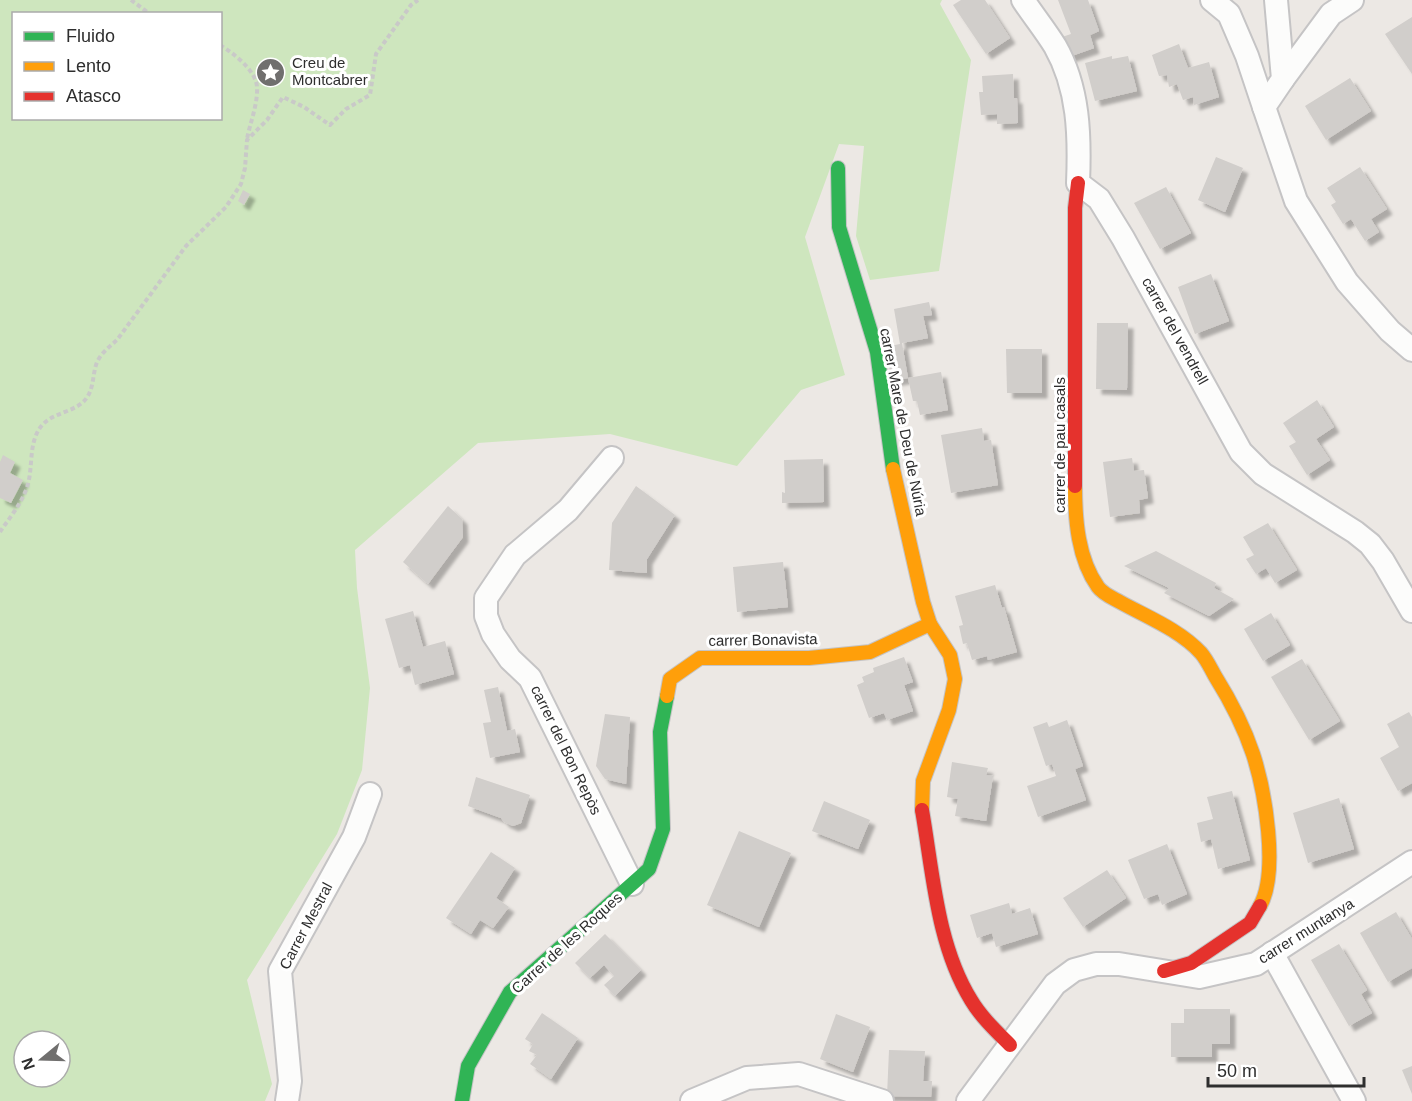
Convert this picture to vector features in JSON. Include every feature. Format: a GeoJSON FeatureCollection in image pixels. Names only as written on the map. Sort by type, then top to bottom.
{"type":"FeatureCollection","features":[{"type":"Feature","properties":{"kind":"street"},"geometry":{"type":"LineString","coordinates":[[1023,0],[1056,48],[1074,92],[1080,140],[1078,183]]}},
{"type":"Feature","properties":{"kind":"street"},"geometry":{"type":"LineString","coordinates":[[1212,0],[1229,14],[1247,56],[1296,201],[1347,282],[1390,331],[1412,350]]}},
{"type":"Feature","properties":{"kind":"street"},"geometry":{"type":"LineString","coordinates":[[1276,0],[1283,79]]}},
{"type":"Feature","properties":{"kind":"street"},"geometry":{"type":"LineString","coordinates":[[1264,107],[1331,14],[1352,0]]}},
{"type":"Feature","properties":{"kind":"street","name":"carrer Mare de Deu de Núria"},"geometry":{"type":"LineString","coordinates":[[838,168],[839,227],[877,352],[891,460],[923,602],[930,624],[950,655],[955,679],[944,726],[923,781],[921,804],[947,942],[966,993],[986,1021],[1010,1045]]}},
{"type":"Feature","properties":{"kind":"street","name":"carrer del vendrell"},"geometry":{"type":"LineString","coordinates":[[1078,183],[1100,199],[1194,363],[1240,452],[1263,474],[1355,532],[1370,544],[1383,561],[1412,611]]}},
{"type":"Feature","properties":{"kind":"street","name":"carrer de pau casals"},"geometry":{"type":"LineString","coordinates":[[1078,183],[1075,208],[1075,515],[1089,573],[1100,590],[1185,639],[1202,654],[1228,697],[1253,754],[1265,805],[1270,869],[1266,895],[1250,923],[1191,963],[1164,971]]}},
{"type":"Feature","properties":{"kind":"street","name":"carrer del Bon Repòs"},"geometry":{"type":"LineString","coordinates":[[612,458],[568,510],[515,555],[486,598],[486,616],[493,634],[510,659],[530,678],[632,884]]}},
{"type":"Feature","properties":{"kind":"street","name":"carrer Bonavista"},"geometry":{"type":"LineString","coordinates":[[632,884],[649,869],[663,829],[660,732],[670,679],[700,658],[809,658],[870,652],[930,624]]}},
{"type":"Feature","properties":{"kind":"street","name":"Carrer Mestral"},"geometry":{"type":"LineString","coordinates":[[287,1101],[290,1081],[280,971],[354,837],[370,794]]}},
{"type":"Feature","properties":{"kind":"street","name":"carrer muntanya"},"geometry":{"type":"LineString","coordinates":[[968,1101],[1055,984],[1074,970],[1096,964],[1119,964],[1199,977],[1256,964],[1412,862]]}},
{"type":"Feature","properties":{"kind":"street","name":"Carrer de les Roques"},"geometry":{"type":"LineString","coordinates":[[462,1101],[468,1066],[510,992],[632,884]]}},
{"type":"Feature","properties":{"kind":"street"},"geometry":{"type":"LineString","coordinates":[[1272,953],[1354,1101]]}},
{"type":"Feature","properties":{"kind":"street"},"geometry":{"type":"LineString","coordinates":[[692,1101],[747,1078],[799,1074],[882,1101]]}},
{"type":"Feature","properties":{"kind":"path"},"geometry":{"type":"LineString","coordinates":[[131,0],[147,12]]}},
{"type":"Feature","properties":{"kind":"path"},"geometry":{"type":"LineString","coordinates":[[247,140],[267,120],[284,97],[304,106],[330,125],[346,109],[370,95],[376,54],[411,4],[418,0]]}},
{"type":"Feature","properties":{"kind":"path"},"geometry":{"type":"LineString","coordinates":[[0,532],[28,484],[35,437],[43,424],[83,402],[90,392],[96,365],[106,350],[117,340],[186,246],[226,207],[241,184],[257,87],[248,70],[231,51],[222,46]]}},
{"type":"Feature","properties":{"kind":"green space"},"geometry":{"type":"Polygon","coordinates":[[[0,0],[942,0],[940,4],[971,60],[939,271],[870,280],[856,236],[864,146],[839,144],[805,237],[845,375],[801,390],[737,466],[610,434],[478,443],[355,550],[357,588],[370,688],[362,770],[337,834],[247,980],[272,1084],[265,1101],[0,1101],[0,0]]]}},
{"type":"Feature","properties":{"kind":"building"},"geometry":{"type":"Polygon","coordinates":[[[961,0],[985,0],[1010,38],[986,54],[953,5],[961,0]]]}},
{"type":"Feature","properties":{"kind":"building"},"geometry":{"type":"Polygon","coordinates":[[[1058,0],[1088,0],[1099,31],[1090,35],[1094,48],[1066,58],[1059,38],[1071,34],[1058,0]]]}},
{"type":"Feature","properties":{"kind":"building"},"geometry":{"type":"Polygon","coordinates":[[[1412,17],[1412,74],[1385,34],[1412,17]]]}},
{"type":"Feature","properties":{"kind":"building"},"geometry":{"type":"Polygon","coordinates":[[[1179,44],[1188,68],[1209,62],[1219,97],[1194,105],[1193,97],[1183,100],[1177,84],[1169,87],[1167,75],[1159,76],[1152,55],[1179,44]]]}},
{"type":"Feature","properties":{"kind":"building"},"geometry":{"type":"Polygon","coordinates":[[[1112,56],[1112,59],[1128,56],[1137,91],[1095,101],[1085,63],[1112,56]]]}},
{"type":"Feature","properties":{"kind":"building"},"geometry":{"type":"Polygon","coordinates":[[[1013,74],[1018,123],[997,124],[997,114],[981,115],[979,92],[983,92],[982,76],[1013,74]]]}},
{"type":"Feature","properties":{"kind":"building"},"geometry":{"type":"Polygon","coordinates":[[[1350,78],[1371,111],[1326,140],[1305,106],[1350,78]]]}},
{"type":"Feature","properties":{"kind":"building"},"geometry":{"type":"Polygon","coordinates":[[[1216,157],[1243,168],[1225,212],[1198,200],[1216,157]]]}},
{"type":"Feature","properties":{"kind":"building"},"geometry":{"type":"Polygon","coordinates":[[[1360,167],[1387,209],[1371,219],[1379,232],[1365,241],[1351,219],[1343,224],[1331,205],[1336,202],[1327,188],[1360,167]]]}},
{"type":"Feature","properties":{"kind":"building"},"geometry":{"type":"Polygon","coordinates":[[[1166,187],[1191,233],[1160,249],[1134,203],[1166,187]]]}},
{"type":"Feature","properties":{"kind":"building"},"geometry":{"type":"Polygon","coordinates":[[[243,190],[250,194],[244,205],[238,201],[243,190]]]}},
{"type":"Feature","properties":{"kind":"building"},"geometry":{"type":"Polygon","coordinates":[[[1211,274],[1229,321],[1195,334],[1178,287],[1211,274]]]}},
{"type":"Feature","properties":{"kind":"building"},"geometry":{"type":"Polygon","coordinates":[[[929,302],[932,315],[923,316],[928,338],[902,343],[908,378],[892,381],[885,347],[900,344],[894,309],[929,302]]]}},
{"type":"Feature","properties":{"kind":"building"},"geometry":{"type":"Polygon","coordinates":[[[1097,323],[1128,323],[1127,390],[1096,389],[1097,323]]]}},
{"type":"Feature","properties":{"kind":"building"},"geometry":{"type":"Polygon","coordinates":[[[1006,349],[1042,349],[1042,393],[1007,393],[1006,349]]]}},
{"type":"Feature","properties":{"kind":"building"},"geometry":{"type":"Polygon","coordinates":[[[941,372],[948,410],[920,415],[917,401],[913,401],[908,378],[941,372]]]}},
{"type":"Feature","properties":{"kind":"building"},"geometry":{"type":"Polygon","coordinates":[[[1317,400],[1334,427],[1316,439],[1330,460],[1307,475],[1289,446],[1296,442],[1283,423],[1317,400]]]}},
{"type":"Feature","properties":{"kind":"building"},"geometry":{"type":"Polygon","coordinates":[[[982,428],[984,441],[991,440],[998,485],[951,493],[941,435],[982,428]]]}},
{"type":"Feature","properties":{"kind":"building"},"geometry":{"type":"Polygon","coordinates":[[[3,455],[15,462],[10,473],[23,480],[11,503],[0,498],[0,462],[3,455]]]}},
{"type":"Feature","properties":{"kind":"building"},"geometry":{"type":"Polygon","coordinates":[[[1132,458],[1134,471],[1144,470],[1148,498],[1139,500],[1140,513],[1110,517],[1103,462],[1132,458]]]}},
{"type":"Feature","properties":{"kind":"building"},"geometry":{"type":"Polygon","coordinates":[[[823,459],[824,502],[782,503],[782,492],[785,493],[784,460],[823,459]]]}},
{"type":"Feature","properties":{"kind":"building"},"geometry":{"type":"Polygon","coordinates":[[[636,486],[675,515],[647,559],[647,573],[609,570],[612,523],[636,486]]]}},
{"type":"Feature","properties":{"kind":"building"},"geometry":{"type":"Polygon","coordinates":[[[448,506],[462,519],[463,537],[428,584],[403,562],[448,506]]]}},
{"type":"Feature","properties":{"kind":"building"},"geometry":{"type":"Polygon","coordinates":[[[1268,523],[1297,570],[1275,583],[1266,568],[1256,574],[1246,559],[1254,555],[1243,537],[1268,523]]]}},
{"type":"Feature","properties":{"kind":"building"},"geometry":{"type":"Polygon","coordinates":[[[1156,551],[1216,583],[1214,588],[1234,599],[1209,616],[1164,593],[1169,588],[1124,566],[1156,551]]]}},
{"type":"Feature","properties":{"kind":"building"},"geometry":{"type":"Polygon","coordinates":[[[783,562],[788,607],[737,612],[733,567],[783,562]]]}},
{"type":"Feature","properties":{"kind":"building"},"geometry":{"type":"Polygon","coordinates":[[[995,585],[1017,652],[988,660],[987,656],[972,660],[967,643],[963,644],[959,626],[963,625],[955,596],[995,585]]]}},
{"type":"Feature","properties":{"kind":"building"},"geometry":{"type":"Polygon","coordinates":[[[413,611],[423,647],[445,641],[454,674],[415,685],[410,665],[399,668],[385,619],[413,611]]]}},
{"type":"Feature","properties":{"kind":"building"},"geometry":{"type":"Polygon","coordinates":[[[1271,613],[1290,645],[1263,661],[1244,629],[1271,613]]]}},
{"type":"Feature","properties":{"kind":"building"},"geometry":{"type":"Polygon","coordinates":[[[904,657],[913,682],[904,685],[913,711],[887,720],[884,713],[869,718],[857,685],[864,682],[862,677],[874,672],[873,668],[904,657]]]}},
{"type":"Feature","properties":{"kind":"building"},"geometry":{"type":"Polygon","coordinates":[[[1302,659],[1340,721],[1309,740],[1271,677],[1302,659]]]}},
{"type":"Feature","properties":{"kind":"building"},"geometry":{"type":"Polygon","coordinates":[[[498,687],[507,731],[515,729],[520,752],[490,758],[483,723],[491,722],[484,690],[498,687]]]}},
{"type":"Feature","properties":{"kind":"building"},"geometry":{"type":"Polygon","coordinates":[[[1409,712],[1412,717],[1412,783],[1398,791],[1380,758],[1399,747],[1387,724],[1409,712]]]}},
{"type":"Feature","properties":{"kind":"building"},"geometry":{"type":"Polygon","coordinates":[[[605,714],[630,717],[626,784],[605,779],[596,766],[605,714]]]}},
{"type":"Feature","properties":{"kind":"building"},"geometry":{"type":"Polygon","coordinates":[[[1067,720],[1083,766],[1075,769],[1086,800],[1038,817],[1027,786],[1056,776],[1052,764],[1046,766],[1033,727],[1047,722],[1049,727],[1067,720]]]}},
{"type":"Feature","properties":{"kind":"building"},"geometry":{"type":"Polygon","coordinates":[[[952,762],[988,768],[986,775],[993,776],[986,821],[955,816],[958,799],[947,797],[952,762]]]}},
{"type":"Feature","properties":{"kind":"building"},"geometry":{"type":"Polygon","coordinates":[[[476,777],[530,795],[521,823],[513,826],[501,818],[468,806],[476,777]]]}},
{"type":"Feature","properties":{"kind":"building"},"geometry":{"type":"Polygon","coordinates":[[[1232,791],[1250,860],[1218,869],[1211,839],[1201,842],[1197,823],[1213,819],[1207,797],[1232,791]]]}},
{"type":"Feature","properties":{"kind":"building"},"geometry":{"type":"Polygon","coordinates":[[[1339,798],[1354,849],[1308,863],[1293,813],[1339,798]]]}},
{"type":"Feature","properties":{"kind":"building"},"geometry":{"type":"Polygon","coordinates":[[[824,801],[870,820],[858,849],[812,831],[824,801]]]}},
{"type":"Feature","properties":{"kind":"building"},"geometry":{"type":"Polygon","coordinates":[[[739,831],[791,853],[759,927],[707,905],[739,831]]]}},
{"type":"Feature","properties":{"kind":"building"},"geometry":{"type":"Polygon","coordinates":[[[1167,844],[1187,894],[1162,905],[1158,894],[1144,899],[1128,860],[1167,844]]]}},
{"type":"Feature","properties":{"kind":"building"},"geometry":{"type":"Polygon","coordinates":[[[491,852],[515,868],[496,898],[509,907],[493,928],[480,920],[471,934],[446,918],[491,852]]]}},
{"type":"Feature","properties":{"kind":"building"},"geometry":{"type":"Polygon","coordinates":[[[1107,870],[1126,898],[1083,927],[1063,898],[1107,870]]]}},
{"type":"Feature","properties":{"kind":"building"},"geometry":{"type":"Polygon","coordinates":[[[1009,903],[1012,914],[1030,908],[1038,934],[996,947],[992,933],[977,938],[970,915],[1009,903]]]}},
{"type":"Feature","properties":{"kind":"building"},"geometry":{"type":"Polygon","coordinates":[[[1396,912],[1412,939],[1412,968],[1388,982],[1360,933],[1396,912]]]}},
{"type":"Feature","properties":{"kind":"building"},"geometry":{"type":"Polygon","coordinates":[[[605,934],[641,970],[615,996],[604,985],[614,976],[604,965],[590,978],[575,963],[605,934]]]}},
{"type":"Feature","properties":{"kind":"building"},"geometry":{"type":"Polygon","coordinates":[[[1339,944],[1367,990],[1361,994],[1372,1013],[1349,1026],[1311,960],[1339,944]]]}},
{"type":"Feature","properties":{"kind":"building"},"geometry":{"type":"Polygon","coordinates":[[[1184,1009],[1230,1009],[1230,1044],[1212,1044],[1212,1057],[1171,1057],[1171,1023],[1184,1023],[1184,1009]]]}},
{"type":"Feature","properties":{"kind":"building"},"geometry":{"type":"Polygon","coordinates":[[[542,1013],[578,1038],[551,1079],[530,1064],[537,1055],[529,1051],[533,1044],[525,1039],[542,1013]]]}},
{"type":"Feature","properties":{"kind":"building"},"geometry":{"type":"Polygon","coordinates":[[[836,1014],[870,1027],[853,1072],[820,1059],[836,1014]]]}},
{"type":"Feature","properties":{"kind":"building"},"geometry":{"type":"Polygon","coordinates":[[[889,1050],[925,1051],[923,1081],[932,1081],[931,1097],[887,1096],[889,1050]]]}},
{"type":"Feature","properties":{"kind":"building"},"geometry":{"type":"Polygon","coordinates":[[[1412,1066],[1412,1094],[1402,1070],[1412,1066]]]}},
{"type":"Feature","properties":{"kind":"traffic: fast"},"geometry":{"type":"LineString","coordinates":[[838,168],[839,227],[877,352],[893,469]]}},
{"type":"Feature","properties":{"kind":"traffic: fast"},"geometry":{"type":"LineString","coordinates":[[462,1101],[468,1066],[510,992],[649,869],[663,829],[660,732],[667,696]]}},
{"type":"Feature","properties":{"kind":"traffic: slow"},"geometry":{"type":"LineString","coordinates":[[893,469],[923,602],[930,624],[950,655],[955,679],[949,710],[923,781],[922,810]]}},
{"type":"Feature","properties":{"kind":"traffic: slow"},"geometry":{"type":"LineString","coordinates":[[1075,486],[1079,539],[1086,564],[1098,587],[1108,596],[1163,624],[1193,645],[1207,662],[1241,724],[1258,770],[1268,831],[1269,873],[1266,891],[1260,906]]}},
{"type":"Feature","properties":{"kind":"traffic: slow"},"geometry":{"type":"LineString","coordinates":[[667,696],[670,679],[700,658],[809,658],[870,652],[930,624]]}},
{"type":"Feature","properties":{"kind":"traffic: jam"},"geometry":{"type":"LineString","coordinates":[[1075,486],[1075,208],[1078,183]]}},
{"type":"Feature","properties":{"kind":"traffic: jam"},"geometry":{"type":"LineString","coordinates":[[922,810],[933,883],[943,932],[951,956],[960,979],[975,1006],[1010,1045]]}},
{"type":"Feature","properties":{"kind":"traffic: jam"},"geometry":{"type":"LineString","coordinates":[[1164,971],[1191,963],[1250,923],[1260,906]]}},
{"type":"Feature","properties":{"kind":"place","name":"Creu de Montcabrer"},"geometry":{"type":"Point","coordinates":[271,72]}}]}
